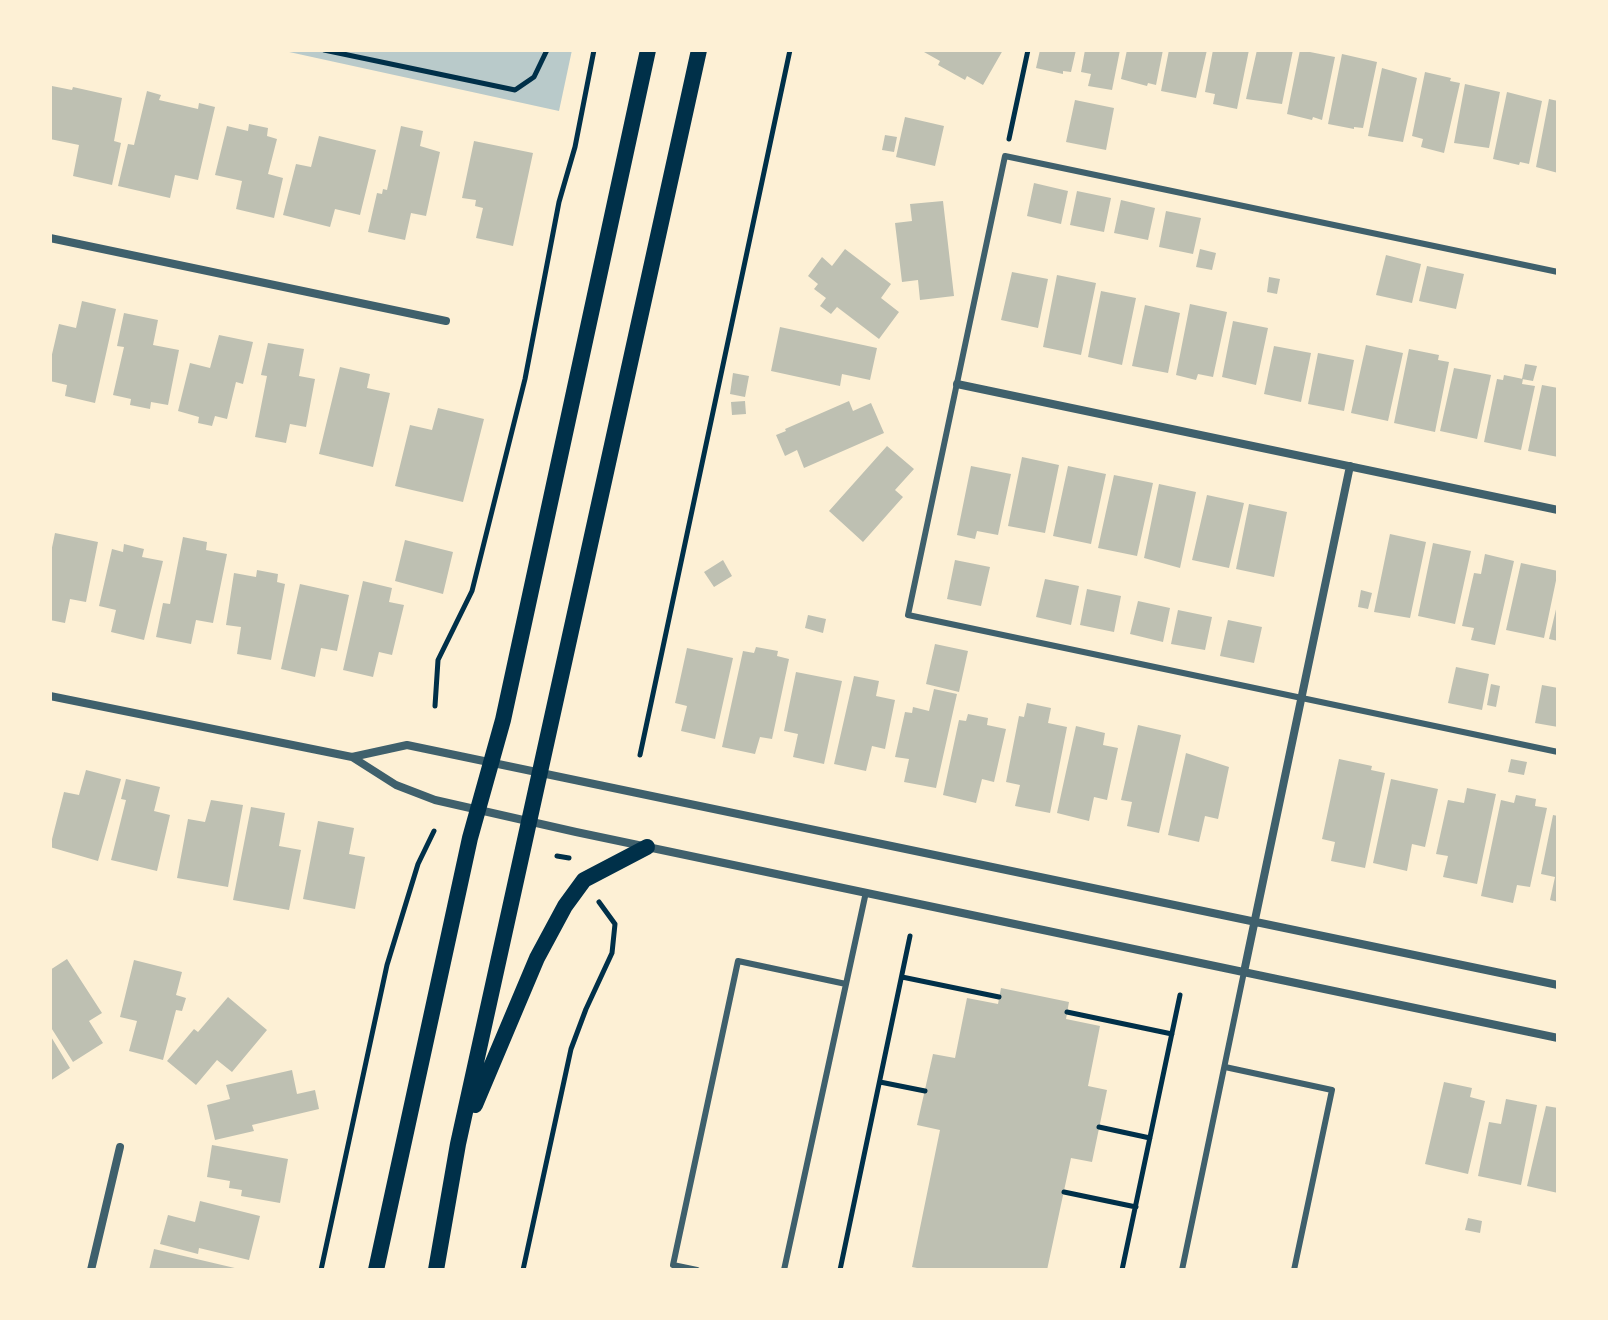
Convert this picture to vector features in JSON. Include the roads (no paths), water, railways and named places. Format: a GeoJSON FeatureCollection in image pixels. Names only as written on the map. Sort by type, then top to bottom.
{"type":"FeatureCollection","features":[{"type":"Feature","properties":{"kind":"main road"},"geometry":{"type":"LineString","coordinates":[[376,1270],[478,810],[529,599],[648,50]]}},
{"type":"Feature","properties":{"kind":"main road"},"geometry":{"type":"LineString","coordinates":[[436,1270],[458,1144],[699,50]]}},
{"type":"Feature","properties":{"kind":"main road"},"geometry":{"type":"LineString","coordinates":[[458,1144],[537,958],[565,906],[584,880],[647,847]]}},
{"type":"Feature","properties":{"kind":"street"},"geometry":{"type":"LineString","coordinates":[[50,238],[446,321]]}},
{"type":"Feature","properties":{"kind":"street"},"geometry":{"type":"LineString","coordinates":[[957,384],[1558,510]]}},
{"type":"Feature","properties":{"kind":"street"},"geometry":{"type":"LineString","coordinates":[[1244,972],[1350,466]]}},
{"type":"Feature","properties":{"kind":"street"},"geometry":{"type":"LineString","coordinates":[[50,696],[352,757],[396,785],[435,800],[478,810],[1558,1038]]}},
{"type":"Feature","properties":{"kind":"street"},"geometry":{"type":"LineString","coordinates":[[352,757],[407,745],[1558,985]]}},
{"type":"Feature","properties":{"kind":"street"},"geometry":{"type":"LineString","coordinates":[[91,1270],[120,1147]]}},
{"type":"Feature","properties":{"kind":"lane"},"geometry":{"type":"LineString","coordinates":[[1558,272],[1005,156],[908,615],[1558,752]]}},
{"type":"Feature","properties":{"kind":"lane"},"geometry":{"type":"LineString","coordinates":[[784,1270],[866,892]]}},
{"type":"Feature","properties":{"kind":"lane"},"geometry":{"type":"LineString","coordinates":[[697,1270],[673,1265],[738,961],[846,984]]}},
{"type":"Feature","properties":{"kind":"lane"},"geometry":{"type":"LineString","coordinates":[[1182,1270],[1244,972]]}},
{"type":"Feature","properties":{"kind":"lane"},"geometry":{"type":"LineString","coordinates":[[1225,1067],[1332,1090],[1294,1270]]}}]}
